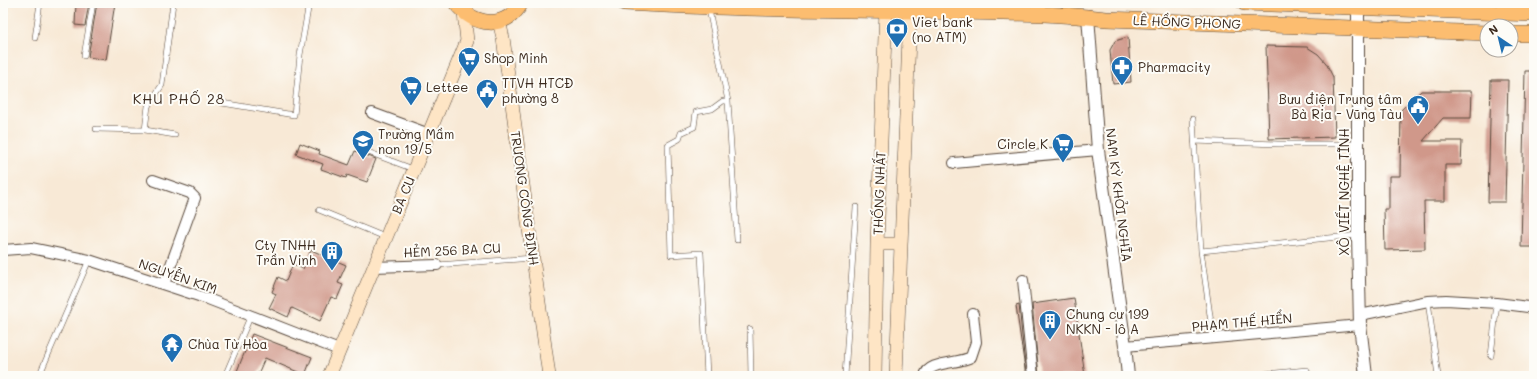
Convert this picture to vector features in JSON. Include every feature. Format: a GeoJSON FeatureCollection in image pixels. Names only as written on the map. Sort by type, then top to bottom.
{"type":"FeatureCollection","features":[{"type":"Feature","properties":{"kind":"main road"},"geometry":{"type":"LineString","coordinates":[[458,6],[474,20],[486,23],[499,21],[510,16],[521,3]]}},
{"type":"Feature","properties":{"kind":"main road","name":"LÊ HỒNG PHONG"},"geometry":{"type":"LineString","coordinates":[[624,3],[709,8],[910,7],[1087,10],[1106,19],[1479,33]]}},
{"type":"Feature","properties":{"kind":"main road","name":"LÊ HỒNG PHONG"},"geometry":{"type":"LineString","coordinates":[[1244,3],[1534,14]]}},
{"type":"Feature","properties":{"kind":"main road","name":"BA CU"},"geometry":{"type":"LineString","coordinates":[[329,376],[467,41],[458,6]]}},
{"type":"Feature","properties":{"kind":"main road","name":"THỐNG NHẤT"},"geometry":{"type":"LineString","coordinates":[[875,376],[876,244],[886,7]]}},
{"type":"Feature","properties":{"kind":"main road","name":"THỐNG NHẤT"},"geometry":{"type":"LineString","coordinates":[[896,376],[910,7]]}},
{"type":"Feature","properties":{"kind":"main road","name":"TRƯƠNG CÔNG ĐỊNH"},"geometry":{"type":"LineString","coordinates":[[499,21],[503,38],[549,376]]}},
{"type":"Feature","properties":{"kind":"main road"},"geometry":{"type":"LineString","coordinates":[[1519,34],[1534,34]]}},
{"type":"Feature","properties":{"kind":"main road"},"geometry":{"type":"LineString","coordinates":[[876,244],[901,244]]}},
{"type":"Feature","properties":{"kind":"street","name":"XÔ VIẾT NGHỆ TĨNH"},"geometry":{"type":"LineString","coordinates":[[1358,8],[1358,235],[1360,320],[1366,376]]}},
{"type":"Feature","properties":{"kind":"street","name":"NAM KỲ KHỞI NGHĨA"},"geometry":{"type":"LineString","coordinates":[[1087,10],[1098,150],[1128,376]]}},
{"type":"Feature","properties":{"kind":"street"},"geometry":{"type":"LineString","coordinates":[[372,113],[429,134]]}},
{"type":"Feature","properties":{"kind":"street"},"geometry":{"type":"LineString","coordinates":[[954,163],[1098,150]]}},
{"type":"Feature","properties":{"kind":"street"},"geometry":{"type":"LineString","coordinates":[[153,180],[190,193],[195,198],[164,284]]}},
{"type":"Feature","properties":{"kind":"street","name":"NGUYỄN KIM"},"geometry":{"type":"LineString","coordinates":[[3,250],[32,248],[89,260],[164,284],[251,315],[339,350]]}},
{"type":"Feature","properties":{"kind":"street","name":"HẺM 256 BA CU"},"geometry":{"type":"LineString","coordinates":[[373,267],[437,265]]}},
{"type":"Feature","properties":{"kind":"street"},"geometry":{"type":"LineString","coordinates":[[1023,280],[1033,376]]}},
{"type":"Feature","properties":{"kind":"street","name":"PHẠM THẾ HIỂN"},"geometry":{"type":"LineString","coordinates":[[1125,346],[1360,320],[1428,302],[1465,300],[1528,307],[1534,310]]}},
{"type":"Feature","properties":{"kind":"street"},"geometry":{"type":"LineString","coordinates":[[925,376],[928,369],[932,366],[960,362],[971,357],[976,342],[972,314]]}},
{"type":"Feature","properties":{"kind":"lane"},"geometry":{"type":"LineString","coordinates":[[35,38],[40,3]]}},
{"type":"Feature","properties":{"kind":"lane"},"geometry":{"type":"LineString","coordinates":[[84,56],[93,3]]}},
{"type":"Feature","properties":{"kind":"lane"},"geometry":{"type":"LineString","coordinates":[[145,130],[148,106],[162,85],[173,3]]}},
{"type":"Feature","properties":{"kind":"lane"},"geometry":{"type":"LineString","coordinates":[[222,103],[294,115],[300,56],[309,3]]}},
{"type":"Feature","properties":{"kind":"lane"},"geometry":{"type":"LineString","coordinates":[[709,8],[728,101],[737,240]]}},
{"type":"Feature","properties":{"kind":"lane"},"geometry":{"type":"LineString","coordinates":[[707,376],[702,253],[671,255],[668,145],[679,139],[681,133],[694,127],[696,112],[712,109],[723,100],[728,101]]}},
{"type":"Feature","properties":{"kind":"lane"},"geometry":{"type":"LineString","coordinates":[[1193,119],[1201,251],[1213,337]]}},
{"type":"Feature","properties":{"kind":"lane"},"geometry":{"type":"LineString","coordinates":[[96,129],[145,130],[175,136]]}},
{"type":"Feature","properties":{"kind":"lane"},"geometry":{"type":"LineString","coordinates":[[1194,141],[1278,144],[1357,144]]}},
{"type":"Feature","properties":{"kind":"lane"},"geometry":{"type":"LineString","coordinates":[[360,149],[414,170]]}},
{"type":"Feature","properties":{"kind":"lane"},"geometry":{"type":"LineString","coordinates":[[845,376],[856,207]]}},
{"type":"Feature","properties":{"kind":"lane"},"geometry":{"type":"LineString","coordinates":[[319,210],[385,237]]}},
{"type":"Feature","properties":{"kind":"lane"},"geometry":{"type":"LineString","coordinates":[[1201,251],[1358,235]]}},
{"type":"Feature","properties":{"kind":"lane","name":"HẺM 256 BA CU"},"geometry":{"type":"LineString","coordinates":[[437,265],[533,258]]}},
{"type":"Feature","properties":{"kind":"lane"},"geometry":{"type":"LineString","coordinates":[[39,376],[89,260]]}},
{"type":"Feature","properties":{"kind":"lane"},"geometry":{"type":"LineString","coordinates":[[1428,302],[1438,376]]}},
{"type":"Feature","properties":{"kind":"lane"},"geometry":{"type":"LineString","coordinates":[[1491,356],[1497,303]]}},
{"type":"Feature","properties":{"kind":"lane"},"geometry":{"type":"LineString","coordinates":[[225,376],[251,315]]}},
{"type":"Feature","properties":{"kind":"lane"},"geometry":{"type":"LineString","coordinates":[[750,329],[751,376]]}},
{"type":"Feature","properties":{"kind":"lane"},"geometry":{"type":"LineString","coordinates":[[1244,376],[1307,370],[1308,376]]}},
{"type":"Feature","properties":{"kind":"building"},"geometry":{"type":"Polygon","coordinates":[[[76,3],[89,3],[85,26],[75,25],[76,3]]]}},
{"type":"Feature","properties":{"kind":"building"},"geometry":{"type":"Polygon","coordinates":[[[97,3],[115,3],[106,60],[88,57],[97,3]]]}},
{"type":"Feature","properties":{"kind":"building"},"geometry":{"type":"Polygon","coordinates":[[[1128,37],[1131,82],[1113,84],[1110,50],[1115,41],[1128,37]]]}},
{"type":"Feature","properties":{"kind":"building"},"geometry":{"type":"Polygon","coordinates":[[[1266,46],[1307,47],[1318,54],[1326,63],[1333,77],[1335,137],[1269,139],[1266,46]]]}},
{"type":"Feature","properties":{"kind":"building"},"geometry":{"type":"Polygon","coordinates":[[[1525,71],[1534,71],[1534,247],[1521,247],[1525,71]]]}},
{"type":"Feature","properties":{"kind":"building"},"geometry":{"type":"Polygon","coordinates":[[[1491,80],[1508,80],[1505,202],[1488,202],[1491,80]]]}},
{"type":"Feature","properties":{"kind":"building"},"geometry":{"type":"Polygon","coordinates":[[[1421,91],[1472,91],[1471,118],[1443,118],[1423,141],[1462,141],[1461,165],[1445,165],[1445,201],[1424,201],[1425,249],[1385,250],[1384,209],[1389,209],[1389,176],[1400,176],[1401,110],[1421,91]]]}},
{"type":"Feature","properties":{"kind":"building","name":"Trường Mầm non 19/5"},"geometry":{"type":"Polygon","coordinates":[[[300,143],[320,151],[319,154],[349,165],[355,151],[376,159],[367,182],[347,175],[346,178],[321,169],[323,164],[296,154],[300,143]]]}},
{"type":"Feature","properties":{"kind":"building"},"geometry":{"type":"Polygon","coordinates":[[[311,250],[346,265],[338,283],[343,285],[337,299],[331,297],[320,321],[292,308],[288,317],[269,308],[276,294],[272,292],[278,277],[286,281],[293,264],[303,269],[311,250]]]}},
{"type":"Feature","properties":{"kind":"building","name":"Chung cư 199 NKKN - lô A"},"geometry":{"type":"Polygon","coordinates":[[[1074,298],[1085,376],[1039,376],[1032,304],[1074,298]]]}},
{"type":"Feature","properties":{"kind":"building"},"geometry":{"type":"Polygon","coordinates":[[[1019,305],[1026,376],[1016,306],[1019,305]]]}},
{"type":"Feature","properties":{"kind":"building"},"geometry":{"type":"Polygon","coordinates":[[[252,334],[312,357],[305,375],[265,358],[257,376],[235,376],[252,334]]]}},
{"type":"Feature","properties":{"kind":"place","name":"Viet bank (no ATM)"},"geometry":{"type":"Point","coordinates":[897,48]}},
{"type":"Feature","properties":{"kind":"place","name":"Shop Minh"},"geometry":{"type":"Point","coordinates":[469,78]}},
{"type":"Feature","properties":{"kind":"place","name":"Pharmacity"},"geometry":{"type":"Point","coordinates":[1122,86]}},
{"type":"Feature","properties":{"kind":"place","name":"Lettee"},"geometry":{"type":"Point","coordinates":[411,106]}},
{"type":"Feature","properties":{"kind":"place","name":"TTVH HTCĐ phường 8"},"geometry":{"type":"Point","coordinates":[487,110]}},
{"type":"Feature","properties":{"kind":"place","name":"Bưu điện Trung tâm Bà Rịa - Vũng Tàu"},"geometry":{"type":"Point","coordinates":[1418,126]}},
{"type":"Feature","properties":{"kind":"place","name":"Trường Mầm non 19/5"},"geometry":{"type":"Point","coordinates":[363,160]}},
{"type":"Feature","properties":{"kind":"place","name":"Circle K"},"geometry":{"type":"Point","coordinates":[1063,164]}},
{"type":"Feature","properties":{"kind":"place","name":"Cty TNHH Trần Vinh"},"geometry":{"type":"Point","coordinates":[332,272]}},
{"type":"Feature","properties":{"kind":"place","name":"Chung cư 199 NKKN - lô A"},"geometry":{"type":"Point","coordinates":[1050,340]}},
{"type":"Feature","properties":{"kind":"place","name":"Chùa Từ Hòa"},"geometry":{"type":"Point","coordinates":[172,364]}},
{"type":"Feature","properties":{"kind":"district","name":"KHU PHỐ 28"},"geometry":{"type":"Point","coordinates":[179,99]}}]}
